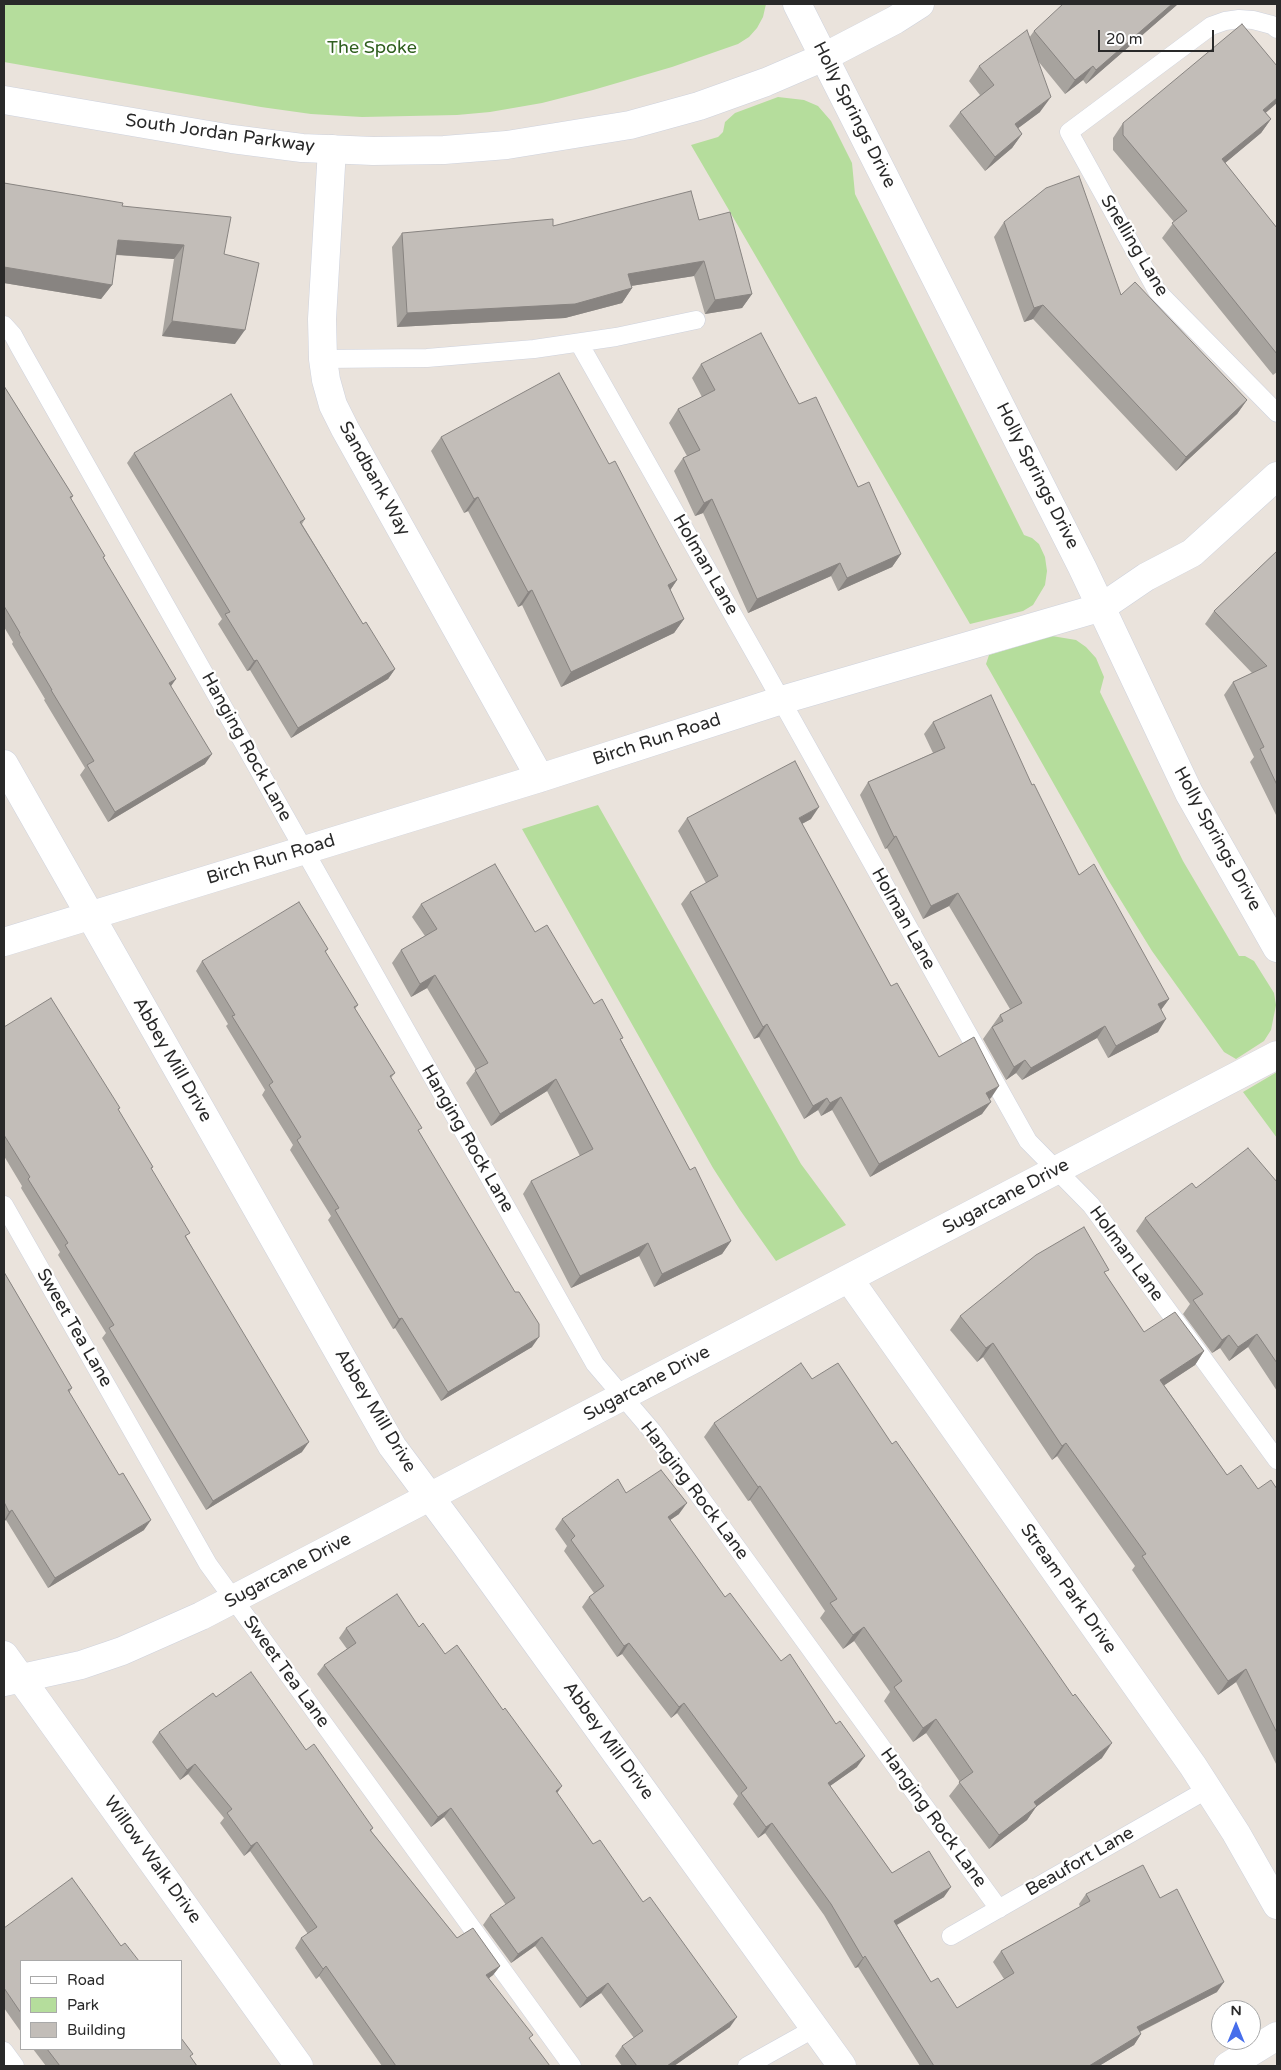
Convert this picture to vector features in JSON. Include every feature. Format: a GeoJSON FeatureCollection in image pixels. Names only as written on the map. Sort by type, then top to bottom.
{"type":"FeatureCollection","features":[{"type":"Feature","properties":{"kind":"street","name":"Holly Springs Drive"},"geometry":{"type":"LineString","coordinates":[[797,4],[1102,607],[1189,793],[1277,948]]}},
{"type":"Feature","properties":{"kind":"street","name":"South Jordan Parkway"},"geometry":{"type":"LineString","coordinates":[[4,100],[232,139],[302,148],[373,151],[444,150],[507,145],[630,125],[699,106],[766,82],[824,57],[895,20],[920,4]]}},
{"type":"Feature","properties":{"kind":"street","name":"Sandbank Way"},"geometry":{"type":"LineString","coordinates":[[332,149],[322,319],[323,359],[326,380],[333,405],[540,778]]}},
{"type":"Feature","properties":{"kind":"street","name":"Birch Run Road"},"geometry":{"type":"LineString","coordinates":[[4,942],[540,778],[782,700],[1102,607],[1146,577],[1192,552],[1277,476]]}},
{"type":"Feature","properties":{"kind":"street","name":"Abbey Mill Drive"},"geometry":{"type":"LineString","coordinates":[[4,764],[392,1446],[842,2066]]}},
{"type":"Feature","properties":{"kind":"street","name":"Sugarcane Drive"},"geometry":{"type":"LineString","coordinates":[[12,1680],[81,1665],[122,1651],[162,1635],[234,1600],[1277,1055]]}},
{"type":"Feature","properties":{"kind":"street","name":"Stream Park Drive"},"geometry":{"type":"LineString","coordinates":[[849,1279],[1208,1789],[1236,1833],[1277,1905]]}},
{"type":"Feature","properties":{"kind":"street","name":"Willow Walk Drive"},"geometry":{"type":"LineString","coordinates":[[4,1655],[12,1680],[299,2066]]}},
{"type":"Feature","properties":{"kind":"street"},"geometry":{"type":"LineString","coordinates":[[1228,2066],[1277,2036]]}},
{"type":"Feature","properties":{"kind":"lane","name":"Snelling Lane"},"geometry":{"type":"LineString","coordinates":[[1277,29],[1272,25],[1253,20],[1238,19],[1212,26],[1069,132],[1157,291],[1277,413]]}},
{"type":"Feature","properties":{"kind":"lane"},"geometry":{"type":"LineString","coordinates":[[323,359],[427,358],[481,354],[579,343],[696,320]]}},
{"type":"Feature","properties":{"kind":"lane","name":"Hanging Rock Lane"},"geometry":{"type":"LineString","coordinates":[[4,325],[13,335],[595,1364],[652,1432],[999,1909]]}},
{"type":"Feature","properties":{"kind":"lane","name":"Holman Lane"},"geometry":{"type":"LineString","coordinates":[[579,343],[782,700],[1028,1141],[1091,1205],[1277,1460]]}},
{"type":"Feature","properties":{"kind":"lane","name":"Sweet Tea Lane"},"geometry":{"type":"LineString","coordinates":[[4,1205],[208,1564],[572,2066]]}},
{"type":"Feature","properties":{"kind":"lane","name":"Beaufort Lane"},"geometry":{"type":"LineString","coordinates":[[952,1936],[1208,1789]]}},
{"type":"Feature","properties":{"kind":"lane"},"geometry":{"type":"LineString","coordinates":[[748,2066],[815,2028]]}},
{"type":"Feature","properties":{"kind":"lane"},"geometry":{"type":"LineString","coordinates":[[4,2051],[15,2066]]}},
{"type":"Feature","properties":{"kind":"green space","name":"The Spoke"},"geometry":{"type":"Polygon","coordinates":[[[4,4],[766,4],[763,17],[757,28],[749,37],[738,44],[672,67],[593,90],[542,103],[490,112],[457,115],[362,117],[311,114],[261,107],[4,62],[4,4]]]}},
{"type":"Feature","properties":{"kind":"green space"},"geometry":{"type":"Polygon","coordinates":[[[778,97],[804,100],[818,106],[831,121],[852,163],[855,194],[1024,535],[1032,538],[1039,544],[1045,557],[1047,571],[1045,585],[1033,605],[1023,611],[970,624],[691,145],[718,137],[723,132],[725,122],[735,113],[778,97]]]}},
{"type":"Feature","properties":{"kind":"green space"},"geometry":{"type":"Polygon","coordinates":[[[1052,636],[1076,640],[1096,658],[1104,677],[1100,692],[1183,861],[1239,956],[1245,956],[1254,961],[1274,993],[1276,1005],[1271,1030],[1264,1041],[1236,1059],[1224,1052],[1152,951],[1107,878],[986,664],[989,655],[1052,636]]]}},
{"type":"Feature","properties":{"kind":"green space"},"geometry":{"type":"Polygon","coordinates":[[[598,805],[801,1164],[846,1225],[776,1261],[713,1168],[522,829],[598,805]]]}},
{"type":"Feature","properties":{"kind":"green space"},"geometry":{"type":"Polygon","coordinates":[[[1277,1072],[1277,1138],[1243,1092],[1277,1072]]]}},
{"type":"Feature","properties":{"kind":"building"},"geometry":{"type":"Polygon","coordinates":[[[1063,4],[1172,4],[1096,70],[1093,66],[1075,80],[1034,31],[1063,4]]]}},
{"type":"Feature","properties":{"kind":"building"},"geometry":{"type":"Polygon","coordinates":[[[1242,24],[1277,66],[1277,98],[1263,110],[1271,119],[1222,159],[1277,228],[1277,354],[1172,223],[1187,211],[1123,135],[1123,123],[1242,24]]]}},
{"type":"Feature","properties":{"kind":"building"},"geometry":{"type":"Polygon","coordinates":[[[1027,30],[1051,97],[1015,124],[1022,134],[995,157],[960,112],[994,85],[979,66],[1027,30]]]}},
{"type":"Feature","properties":{"kind":"building"},"geometry":{"type":"Polygon","coordinates":[[[1079,176],[1121,295],[1135,282],[1247,400],[1186,457],[1043,305],[1034,308],[1004,222],[1046,188],[1079,176]]]}},
{"type":"Feature","properties":{"kind":"building"},"geometry":{"type":"Polygon","coordinates":[[[4,183],[123,203],[122,206],[231,217],[224,254],[259,263],[245,330],[172,321],[184,245],[118,240],[112,285],[4,267],[4,183]]]}},
{"type":"Feature","properties":{"kind":"building"},"geometry":{"type":"Polygon","coordinates":[[[691,191],[699,220],[730,212],[752,294],[715,300],[704,261],[628,274],[632,288],[575,304],[407,313],[402,233],[553,219],[553,226],[691,191]]]}},
{"type":"Feature","properties":{"kind":"building"},"geometry":{"type":"Polygon","coordinates":[[[761,333],[799,404],[816,397],[858,487],[869,482],[901,554],[847,578],[840,563],[757,599],[712,499],[704,503],[683,458],[700,450],[678,409],[715,390],[701,364],[761,333]]]}},
{"type":"Feature","properties":{"kind":"building"},"geometry":{"type":"Polygon","coordinates":[[[559,373],[609,464],[615,461],[677,580],[668,585],[684,619],[571,672],[532,590],[528,592],[478,497],[474,499],[441,437],[559,373]]]}},
{"type":"Feature","properties":{"kind":"building"},"geometry":{"type":"Polygon","coordinates":[[[4,386],[73,496],[70,497],[105,556],[103,557],[176,679],[169,683],[212,754],[115,812],[87,765],[94,761],[51,690],[4,606],[4,386]]]}},
{"type":"Feature","properties":{"kind":"building"},"geometry":{"type":"Polygon","coordinates":[[[231,394],[305,519],[300,522],[363,624],[366,622],[395,669],[298,728],[257,660],[254,661],[225,614],[230,612],[134,453],[231,394]]]}},
{"type":"Feature","properties":{"kind":"building"},"geometry":{"type":"Polygon","coordinates":[[[1277,551],[1277,785],[1260,749],[1264,747],[1233,682],[1267,666],[1214,611],[1277,551]]]}},
{"type":"Feature","properties":{"kind":"building"},"geometry":{"type":"Polygon","coordinates":[[[991,695],[1032,785],[1034,784],[1079,875],[1094,864],[1169,999],[1158,1004],[1166,1019],[1116,1046],[1105,1026],[1031,1068],[1025,1060],[1014,1067],[992,1027],[1003,1021],[1000,1015],[1022,1003],[958,893],[931,906],[896,836],[894,837],[868,782],[945,748],[933,722],[991,695]]]}},
{"type":"Feature","properties":{"kind":"building"},"geometry":{"type":"Polygon","coordinates":[[[795,761],[819,807],[799,818],[891,986],[897,983],[939,1057],[974,1037],[999,1086],[986,1093],[991,1102],[879,1164],[841,1097],[830,1103],[827,1098],[813,1106],[767,1024],[763,1027],[690,892],[718,876],[687,818],[795,761]]]}},
{"type":"Feature","properties":{"kind":"building"},"geometry":{"type":"Polygon","coordinates":[[[495,864],[535,932],[547,925],[594,1004],[602,999],[623,1038],[620,1039],[690,1170],[695,1167],[731,1241],[662,1274],[648,1243],[580,1276],[531,1181],[593,1149],[556,1079],[500,1114],[475,1070],[488,1063],[435,975],[420,984],[401,950],[437,929],[421,904],[495,864]]]}},
{"type":"Feature","properties":{"kind":"building"},"geometry":{"type":"Polygon","coordinates":[[[299,902],[328,949],[325,951],[358,1005],[354,1007],[395,1073],[390,1076],[422,1128],[418,1130],[515,1292],[519,1292],[539,1324],[539,1337],[448,1392],[402,1318],[399,1319],[335,1210],[339,1208],[297,1140],[301,1137],[269,1085],[273,1082],[232,1016],[235,1015],[202,961],[299,902]]]}},
{"type":"Feature","properties":{"kind":"building"},"geometry":{"type":"Polygon","coordinates":[[[51,998],[120,1108],[118,1109],[153,1167],[151,1168],[190,1233],[185,1236],[309,1442],[213,1501],[109,1328],[114,1325],[65,1245],[68,1243],[28,1179],[30,1177],[4,1135],[4,1027],[51,998]]]}},
{"type":"Feature","properties":{"kind":"building"},"geometry":{"type":"Polygon","coordinates":[[[1248,1148],[1277,1182],[1277,1363],[1257,1334],[1238,1347],[1229,1335],[1222,1340],[1193,1300],[1203,1294],[1145,1218],[1192,1183],[1196,1188],[1248,1148]]]}},
{"type":"Feature","properties":{"kind":"building"},"geometry":{"type":"Polygon","coordinates":[[[1084,1227],[1109,1270],[1104,1272],[1144,1332],[1175,1312],[1204,1351],[1160,1380],[1227,1475],[1241,1465],[1258,1489],[1271,1480],[1277,1489],[1277,1733],[1246,1669],[1228,1681],[1142,1556],[1146,1554],[1066,1443],[1062,1446],[993,1343],[986,1348],[960,1316],[1036,1255],[1084,1227]]]}},
{"type":"Feature","properties":{"kind":"building"},"geometry":{"type":"Polygon","coordinates":[[[4,1272],[72,1388],[68,1390],[119,1475],[123,1473],[151,1520],[55,1578],[12,1510],[9,1512],[4,1502],[4,1272]]]}},
{"type":"Feature","properties":{"kind":"building"},"geometry":{"type":"Polygon","coordinates":[[[801,1363],[812,1379],[838,1363],[892,1444],[896,1441],[1073,1696],[1075,1694],[1112,1743],[1034,1802],[1037,1806],[999,1835],[959,1782],[973,1772],[936,1719],[923,1728],[894,1687],[902,1681],[864,1627],[853,1635],[830,1603],[837,1599],[760,1486],[758,1487],[714,1423],[801,1363]]]}},
{"type":"Feature","properties":{"kind":"building"},"geometry":{"type":"Polygon","coordinates":[[[661,1470],[687,1503],[668,1517],[725,1597],[730,1593],[781,1661],[790,1654],[836,1724],[840,1721],[865,1756],[828,1783],[892,1873],[929,1851],[951,1887],[894,1921],[931,1982],[938,1978],[957,2008],[1014,1973],[1001,1951],[1090,1901],[1086,1894],[1143,1865],[1160,1898],[1177,1889],[1224,1982],[1137,2027],[1141,2034],[1089,2066],[934,2066],[865,1956],[863,1958],[831,1904],[772,1823],[766,1827],[741,1793],[747,1788],[684,1703],[679,1707],[629,1643],[624,1646],[589,1597],[604,1586],[571,1540],[575,1536],[562,1519],[618,1479],[626,1493],[661,1470]]]}},
{"type":"Feature","properties":{"kind":"building"},"geometry":{"type":"Polygon","coordinates":[[[397,1594],[419,1627],[423,1623],[445,1654],[457,1645],[503,1710],[505,1708],[562,1786],[556,1791],[593,1844],[600,1840],[643,1902],[650,1897],[737,2017],[667,2066],[637,2066],[622,2046],[643,2031],[608,1983],[587,1998],[542,1937],[518,1954],[490,1915],[515,1898],[451,1808],[438,1817],[324,1665],[356,1643],[346,1628],[397,1594]]]}},
{"type":"Feature","properties":{"kind":"building"},"geometry":{"type":"Polygon","coordinates":[[[251,1672],[306,1750],[314,1744],[373,1828],[370,1830],[457,1938],[473,1928],[500,1966],[486,1975],[533,2035],[529,2038],[550,2066],[396,2066],[326,1966],[323,1969],[301,1938],[317,1927],[257,1842],[251,1846],[227,1813],[232,1809],[195,1764],[187,1770],[159,1732],[213,1693],[216,1697],[251,1672]]]}},
{"type":"Feature","properties":{"kind":"building"},"geometry":{"type":"Polygon","coordinates":[[[72,1878],[121,1946],[125,1943],[138,1960],[20,1960],[20,2012],[4,1988],[4,1928],[72,1878]]]}},
{"type":"Feature","properties":{"kind":"building"},"geometry":{"type":"Polygon","coordinates":[[[182,2039],[193,2054],[190,2056],[197,2066],[60,2066],[48,2050],[182,2050],[182,2039]]]}}]}
